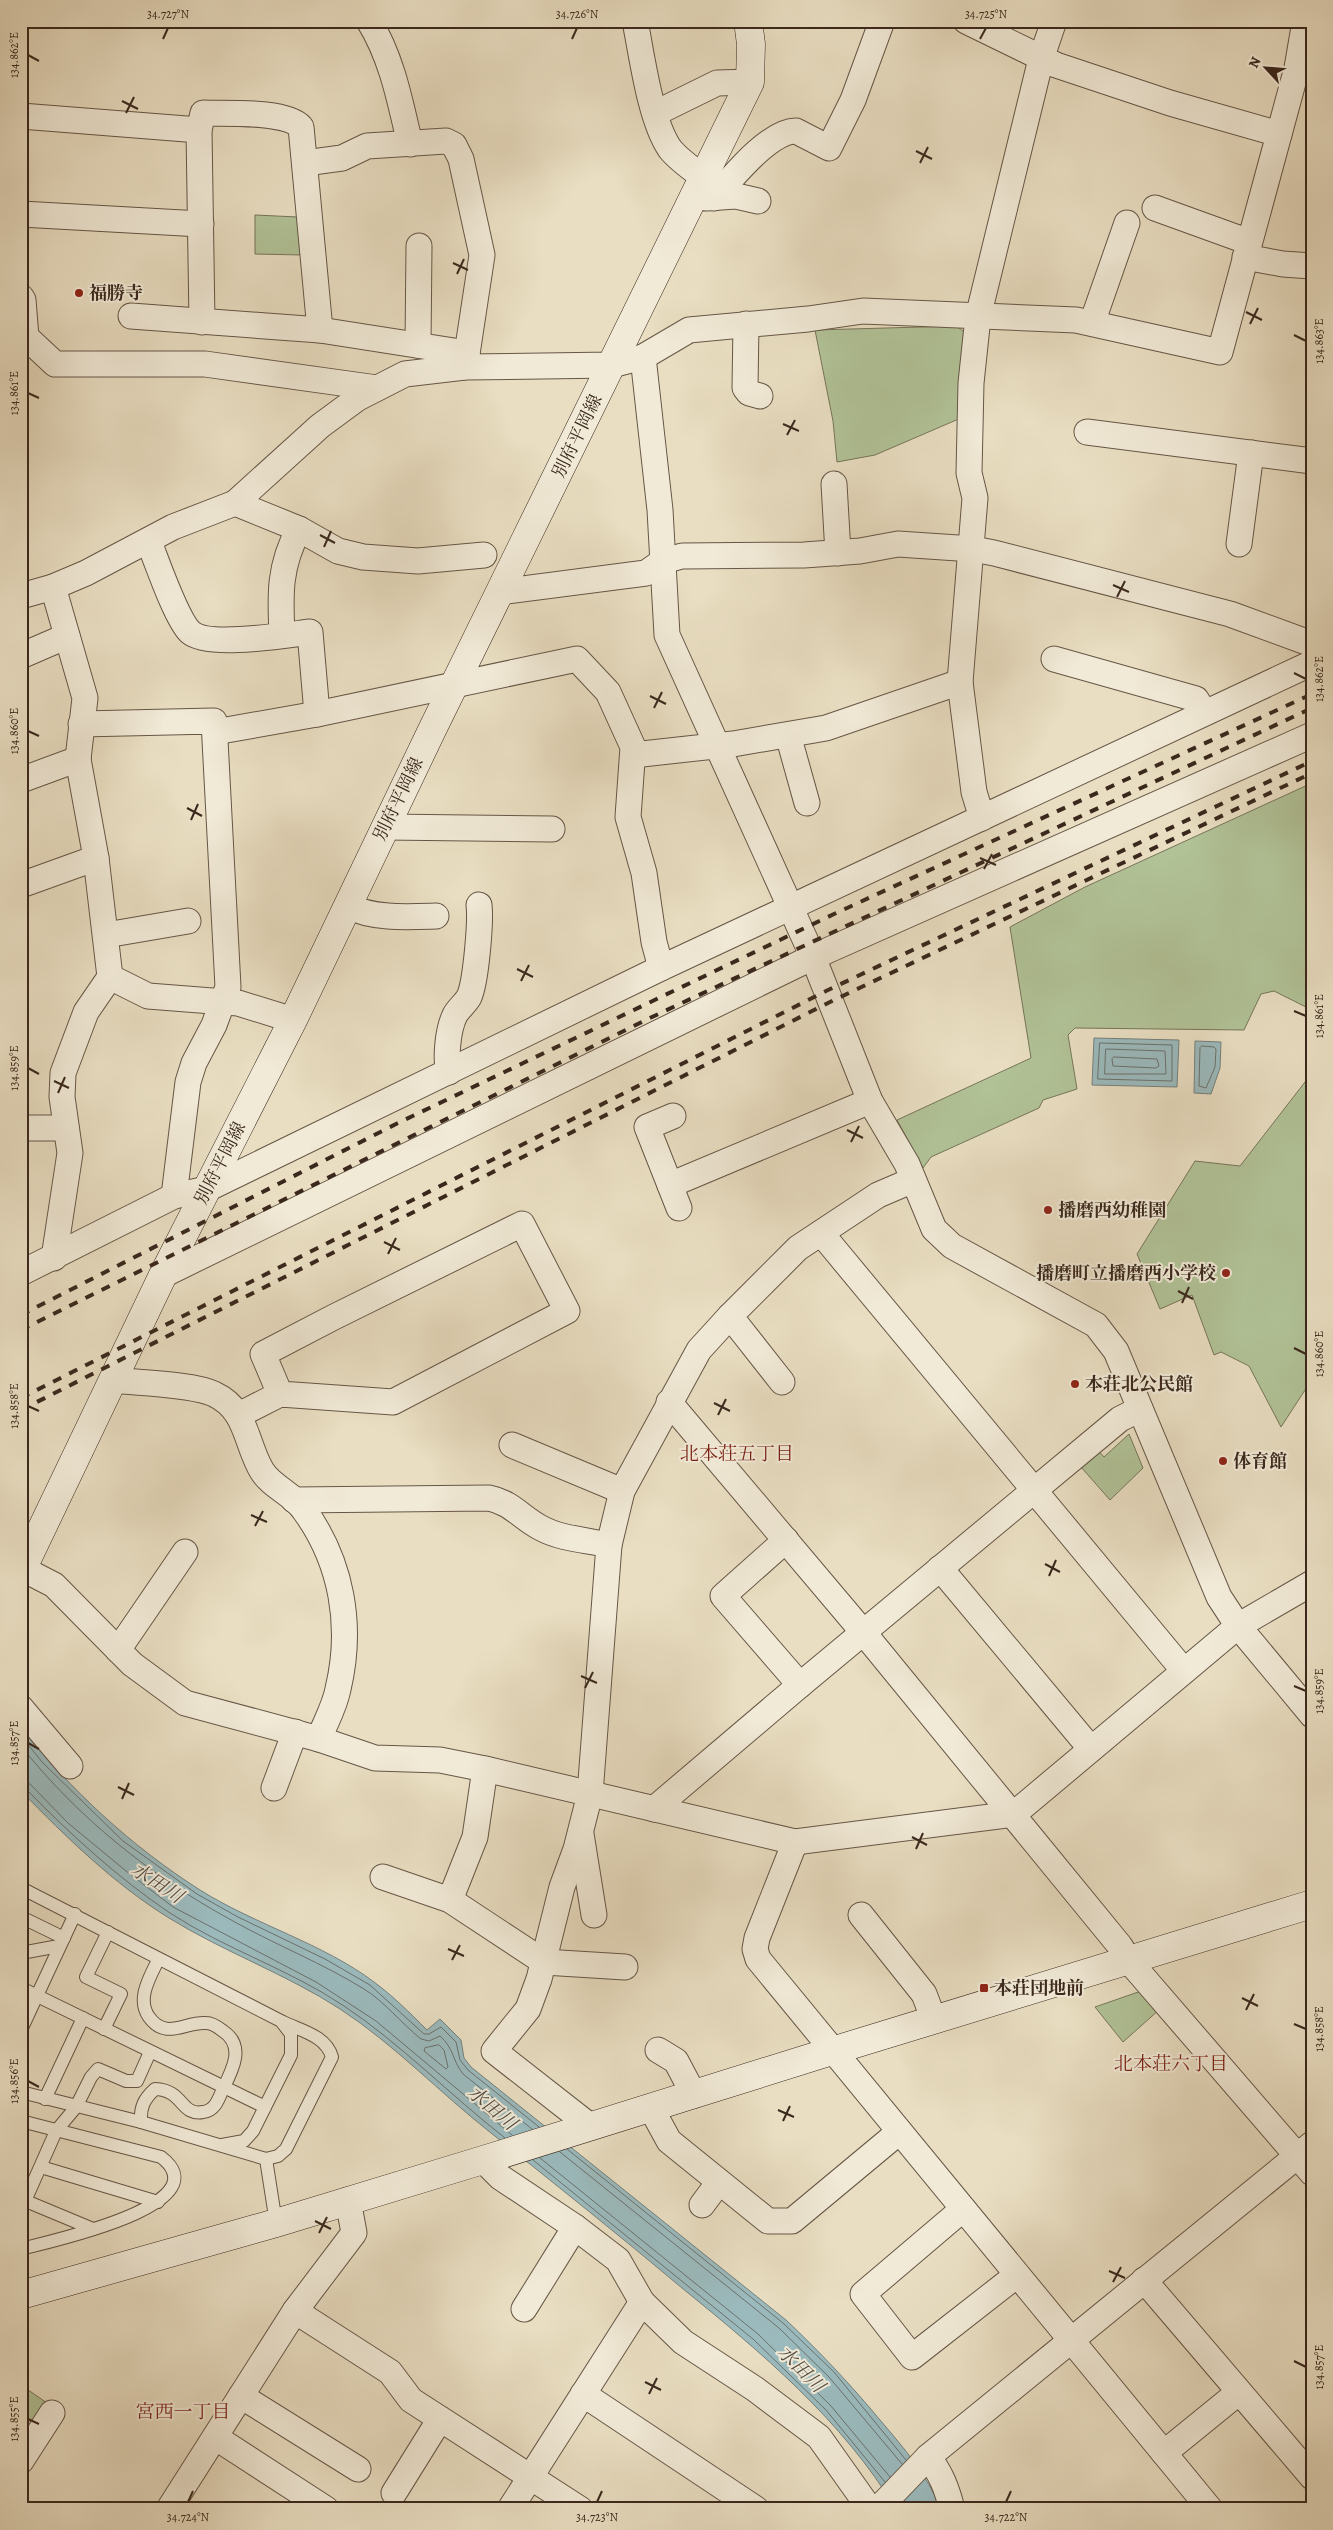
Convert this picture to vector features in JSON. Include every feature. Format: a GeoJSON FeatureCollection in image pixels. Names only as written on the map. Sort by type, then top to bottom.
{"type":"FeatureCollection","features":[{"type":"Feature","properties":{"kind":"main road","name":"別府平岡線"},"geometry":{"type":"LineString","coordinates":[[22,1570],[163,1275],[293,1020],[385,827],[612,365],[703,191],[750,82],[748,21]]}},
{"type":"Feature","properties":{"kind":"main road"},"geometry":{"type":"LineString","coordinates":[[21,2295],[276,2223],[832,2051],[1130,1962],[1312,1904]]}},
{"type":"Feature","properties":{"kind":"street"},"geometry":{"type":"LineString","coordinates":[[368,21],[381,41],[394,75],[410,144]]}},
{"type":"Feature","properties":{"kind":"street"},"geometry":{"type":"LineString","coordinates":[[635,21],[656,113],[670,149],[703,191],[758,201]]}},
{"type":"Feature","properties":{"kind":"street"},"geometry":{"type":"LineString","coordinates":[[703,191],[782,134],[796,131],[828,148],[853,100],[882,21]]}},
{"type":"Feature","properties":{"kind":"street"},"geometry":{"type":"LineString","coordinates":[[966,21],[1041,59],[1170,103],[1279,134]]}},
{"type":"Feature","properties":{"kind":"street"},"geometry":{"type":"LineString","coordinates":[[982,818],[974,792],[960,682],[973,550],[976,498],[969,473],[971,393],[978,317],[1041,59],[1054,21]]}},
{"type":"Feature","properties":{"kind":"street"},"geometry":{"type":"LineString","coordinates":[[21,596],[53,587],[149,542],[173,527],[236,503],[320,426],[358,398],[405,374],[466,360],[612,365],[643,357],[689,330],[808,319],[863,311],[1076,320],[1220,352],[1297,68],[1305,21]]}},
{"type":"Feature","properties":{"kind":"street"},"geometry":{"type":"LineString","coordinates":[[656,113],[718,83],[750,82]]}},
{"type":"Feature","properties":{"kind":"street"},"geometry":{"type":"LineString","coordinates":[[202,322],[199,130],[203,113],[278,117],[294,120],[301,127],[320,330]]}},
{"type":"Feature","properties":{"kind":"street"},"geometry":{"type":"LineString","coordinates":[[21,116],[199,130]]}},
{"type":"Feature","properties":{"kind":"street"},"geometry":{"type":"LineString","coordinates":[[305,163],[342,158],[367,146],[446,141],[454,145],[461,158],[482,254],[466,360]]}},
{"type":"Feature","properties":{"kind":"street"},"geometry":{"type":"LineString","coordinates":[[1155,208],[1283,264],[1312,266]]}},
{"type":"Feature","properties":{"kind":"street"},"geometry":{"type":"LineString","coordinates":[[21,214],[201,224]]}},
{"type":"Feature","properties":{"kind":"street"},"geometry":{"type":"LineString","coordinates":[[1092,323],[1127,223]]}},
{"type":"Feature","properties":{"kind":"street"},"geometry":{"type":"LineString","coordinates":[[418,345],[419,246]]}},
{"type":"Feature","properties":{"kind":"street"},"geometry":{"type":"LineString","coordinates":[[21,297],[24,300],[26,337],[54,364],[206,364],[377,388]]}},
{"type":"Feature","properties":{"kind":"street"},"geometry":{"type":"LineString","coordinates":[[131,316],[320,330],[418,345],[466,360]]}},
{"type":"Feature","properties":{"kind":"street"},"geometry":{"type":"LineString","coordinates":[[746,324],[745,388],[749,394],[760,396]]}},
{"type":"Feature","properties":{"kind":"street"},"geometry":{"type":"LineString","coordinates":[[643,357],[660,510],[667,635],[813,957],[870,1101],[897,1143],[934,1229],[952,1246],[1096,1325],[1116,1351],[1219,1597],[1238,1626],[1312,1715]]}},
{"type":"Feature","properties":{"kind":"street"},"geometry":{"type":"LineString","coordinates":[[1087,432],[1312,461]]}},
{"type":"Feature","properties":{"kind":"street"},"geometry":{"type":"LineString","coordinates":[[1239,544],[1251,453]]}},
{"type":"Feature","properties":{"kind":"street"},"geometry":{"type":"LineString","coordinates":[[834,484],[838,553]]}},
{"type":"Feature","properties":{"kind":"street"},"geometry":{"type":"LineString","coordinates":[[236,503],[299,529],[338,551],[364,557],[418,561],[484,555]]}},
{"type":"Feature","properties":{"kind":"street"},"geometry":{"type":"LineString","coordinates":[[282,635],[280,590],[282,571],[290,545],[299,529]]}},
{"type":"Feature","properties":{"kind":"street"},"geometry":{"type":"LineString","coordinates":[[149,542],[181,618],[190,631],[201,638],[236,639],[310,632],[316,714]]}},
{"type":"Feature","properties":{"kind":"street"},"geometry":{"type":"LineString","coordinates":[[500,592],[646,573],[663,561],[682,556],[838,553],[898,544],[973,550],[1122,584],[1230,614],[1312,644]]}},
{"type":"Feature","properties":{"kind":"street"},"geometry":{"type":"LineString","coordinates":[[53,587],[85,698],[78,759],[96,858],[110,977],[86,1012],[63,1073],[62,1097],[70,1154],[54,1258]]}},
{"type":"Feature","properties":{"kind":"street"},"geometry":{"type":"LineString","coordinates":[[23,655],[68,636]]}},
{"type":"Feature","properties":{"kind":"street"},"geometry":{"type":"LineString","coordinates":[[1054,658],[1079,674],[1196,698],[1205,713]]}},
{"type":"Feature","properties":{"kind":"street"},"geometry":{"type":"LineString","coordinates":[[215,732],[316,714],[577,659],[608,692],[633,747],[628,817],[644,873],[654,942],[661,968]]}},
{"type":"Feature","properties":{"kind":"street"},"geometry":{"type":"LineString","coordinates":[[21,1273],[174,1196],[207,1189],[789,907],[1312,663]]}},
{"type":"Feature","properties":{"kind":"street"},"geometry":{"type":"LineString","coordinates":[[633,754],[716,745],[826,728],[960,682]]}},
{"type":"Feature","properties":{"kind":"street"},"geometry":{"type":"LineString","coordinates":[[81,724],[214,721],[228,987],[214,1025],[194,1063],[188,1082],[174,1196]]}},
{"type":"Feature","properties":{"kind":"street"},"geometry":{"type":"LineString","coordinates":[[788,735],[807,803]]}},
{"type":"Feature","properties":{"kind":"street"},"geometry":{"type":"LineString","coordinates":[[163,1275],[813,957],[1312,735]]}},
{"type":"Feature","properties":{"kind":"street"},"geometry":{"type":"LineString","coordinates":[[21,780],[78,759]]}},
{"type":"Feature","properties":{"kind":"street"},"geometry":{"type":"LineString","coordinates":[[385,827],[552,830]]}},
{"type":"Feature","properties":{"kind":"street"},"geometry":{"type":"LineString","coordinates":[[21,885],[96,858]]}},
{"type":"Feature","properties":{"kind":"street"},"geometry":{"type":"LineString","coordinates":[[347,906],[360,912],[380,915],[436,916]]}},
{"type":"Feature","properties":{"kind":"street"},"geometry":{"type":"LineString","coordinates":[[450,1072],[445,1060],[454,1016],[469,996],[485,920]]}},
{"type":"Feature","properties":{"kind":"street"},"geometry":{"type":"LineString","coordinates":[[106,935],[188,921]]}},
{"type":"Feature","properties":{"kind":"street"},"geometry":{"type":"LineString","coordinates":[[110,977],[148,996],[238,1003],[293,1020]]}},
{"type":"Feature","properties":{"kind":"street"},"geometry":{"type":"LineString","coordinates":[[673,1116],[647,1127],[675,1197],[870,1101]]}},
{"type":"Feature","properties":{"kind":"street"},"geometry":{"type":"LineString","coordinates":[[21,1128],[66,1128]]}},
{"type":"Feature","properties":{"kind":"street"},"geometry":{"type":"LineString","coordinates":[[590,2126],[494,2051],[528,2009],[544,1962],[562,1888],[590,1794],[609,1545],[622,1491],[699,1350],[730,1316],[798,1248],[878,1195],[913,1180]]}},
{"type":"Feature","properties":{"kind":"street"},"geometry":{"type":"LineString","coordinates":[[240,1415],[280,1394],[393,1402],[568,1311],[522,1224],[334,1316],[263,1354],[280,1394]]}},
{"type":"Feature","properties":{"kind":"street"},"geometry":{"type":"LineString","coordinates":[[821,1233],[1184,1671]]}},
{"type":"Feature","properties":{"kind":"street"},"geometry":{"type":"LineString","coordinates":[[730,1316],[782,1382]]}},
{"type":"Feature","properties":{"kind":"street"},"geometry":{"type":"LineString","coordinates":[[113,1380],[202,1389],[214,1393],[228,1402],[240,1415],[257,1464],[265,1476],[303,1508],[321,1538],[338,1575],[345,1614],[344,1651],[338,1691],[319,1738]]}},
{"type":"Feature","properties":{"kind":"street"},"geometry":{"type":"LineString","coordinates":[[669,1402],[1014,1814],[1120,1946],[1130,1962],[1307,2157],[1144,2280],[1070,2340],[928,2457],[878,2509]]}},
{"type":"Feature","properties":{"kind":"street"},"geometry":{"type":"LineString","coordinates":[[654,1809],[800,1684],[1120,1419],[1140,1409]]}},
{"type":"Feature","properties":{"kind":"street"},"geometry":{"type":"LineString","coordinates":[[512,1445],[622,1491]]}},
{"type":"Feature","properties":{"kind":"street"},"geometry":{"type":"LineString","coordinates":[[294,1500],[488,1498],[512,1506],[539,1528],[552,1534],[609,1545]]}},
{"type":"Feature","properties":{"kind":"street"},"geometry":{"type":"LineString","coordinates":[[786,1540],[723,1596],[800,1684]]}},
{"type":"Feature","properties":{"kind":"street"},"geometry":{"type":"LineString","coordinates":[[118,1650],[185,1552]]}},
{"type":"Feature","properties":{"kind":"street"},"geometry":{"type":"LineString","coordinates":[[940,1568],[1091,1749]]}},
{"type":"Feature","properties":{"kind":"street"},"geometry":{"type":"LineString","coordinates":[[22,1570],[54,1585],[132,1664],[185,1703],[319,1738],[375,1758],[440,1760],[795,1842],[1014,1814],[1238,1626],[1312,1583]]}},
{"type":"Feature","properties":{"kind":"street"},"geometry":{"type":"LineString","coordinates":[[21,1708],[70,1766]]}},
{"type":"Feature","properties":{"kind":"street"},"geometry":{"type":"LineString","coordinates":[[274,1788],[295,1732]]}},
{"type":"Feature","properties":{"kind":"street"},"geometry":{"type":"LineString","coordinates":[[450,1900],[474,1836],[485,1769]]}},
{"type":"Feature","properties":{"kind":"street"},"geometry":{"type":"LineString","coordinates":[[580,1832],[584,1844],[594,1915]]}},
{"type":"Feature","properties":{"kind":"street"},"geometry":{"type":"LineString","coordinates":[[795,1842],[756,1938],[754,1949],[758,1959],[1210,2509]]}},
{"type":"Feature","properties":{"kind":"street"},"geometry":{"type":"LineString","coordinates":[[382,1877],[450,1900],[544,1962],[625,1968]]}},
{"type":"Feature","properties":{"kind":"street"},"geometry":{"type":"LineString","coordinates":[[861,1915],[924,1994],[934,2020]]}},
{"type":"Feature","properties":{"kind":"street"},"geometry":{"type":"LineString","coordinates":[[658,2050],[676,2061],[694,2095]]}},
{"type":"Feature","properties":{"kind":"street"},"geometry":{"type":"LineString","coordinates":[[651,2108],[669,2141],[768,2221],[792,2221],[899,2132]]}},
{"type":"Feature","properties":{"kind":"street"},"geometry":{"type":"LineString","coordinates":[[483,2160],[500,2177],[575,2227],[618,2260],[642,2302],[683,2342],[755,2389],[819,2437],[870,2509]]}},
{"type":"Feature","properties":{"kind":"street"},"geometry":{"type":"LineString","coordinates":[[702,2205],[719,2182]]}},
{"type":"Feature","properties":{"kind":"street"},"geometry":{"type":"LineString","coordinates":[[169,2509],[295,2311],[354,2233],[348,2200]]}},
{"type":"Feature","properties":{"kind":"street"},"geometry":{"type":"LineString","coordinates":[[962,2209],[863,2294],[912,2357],[1016,2275]]}},
{"type":"Feature","properties":{"kind":"street"},"geometry":{"type":"LineString","coordinates":[[524,2309],[575,2227]]}},
{"type":"Feature","properties":{"kind":"street"},"geometry":{"type":"LineString","coordinates":[[1144,2280],[1312,2478]]}},
{"type":"Feature","properties":{"kind":"street"},"geometry":{"type":"LineString","coordinates":[[510,2509],[642,2302]]}},
{"type":"Feature","properties":{"kind":"street"},"geometry":{"type":"LineString","coordinates":[[295,2311],[390,2372],[411,2400],[580,2509]]}},
{"type":"Feature","properties":{"kind":"street"},"geometry":{"type":"LineString","coordinates":[[1164,2453],[1239,2392]]}},
{"type":"Feature","properties":{"kind":"street"},"geometry":{"type":"LineString","coordinates":[[583,2394],[756,2509]]}},
{"type":"Feature","properties":{"kind":"street"},"geometry":{"type":"LineString","coordinates":[[241,2396],[358,2469]]}},
{"type":"Feature","properties":{"kind":"street"},"geometry":{"type":"LineString","coordinates":[[21,2461],[52,2413]]}},
{"type":"Feature","properties":{"kind":"street"},"geometry":{"type":"LineString","coordinates":[[394,2493],[440,2419]]}},
{"type":"Feature","properties":{"kind":"street"},"geometry":{"type":"LineString","coordinates":[[215,2437],[326,2509]]}},
{"type":"Feature","properties":{"kind":"street"},"geometry":{"type":"LineString","coordinates":[[928,2457],[938,2469],[947,2489],[952,2509]]}},
{"type":"Feature","properties":{"kind":"lane"},"geometry":{"type":"LineString","coordinates":[[21,1888],[75,1914],[158,1960],[324,2041],[332,2057],[286,2149],[278,2156],[266,2160],[222,2145],[141,2122],[76,2108],[21,2092]]}},
{"type":"Feature","properties":{"kind":"lane"},"geometry":{"type":"LineString","coordinates":[[21,2030],[75,1914]]}},
{"type":"Feature","properties":{"kind":"lane"},"geometry":{"type":"LineString","coordinates":[[21,1918],[62,1942]]}},
{"type":"Feature","properties":{"kind":"lane"},"geometry":{"type":"LineString","coordinates":[[104,2029],[121,1994],[86,1977],[108,1932]]}},
{"type":"Feature","properties":{"kind":"lane"},"geometry":{"type":"LineString","coordinates":[[21,1953],[62,1942]]}},
{"type":"Feature","properties":{"kind":"lane"},"geometry":{"type":"LineString","coordinates":[[141,2122],[140,2110],[146,2098],[155,2089],[165,2089],[175,2094],[183,2106],[192,2112],[204,2112],[215,2106],[236,2060],[236,2047],[230,2035],[207,2022],[192,2023],[178,2029],[170,2029],[161,2027],[149,2018],[144,1994],[158,1960]]}},
{"type":"Feature","properties":{"kind":"lane"},"geometry":{"type":"LineString","coordinates":[[21,1988],[265,2107]]}},
{"type":"Feature","properties":{"kind":"lane"},"geometry":{"type":"LineString","coordinates":[[45,2099],[83,2018]]}},
{"type":"Feature","properties":{"kind":"lane"},"geometry":{"type":"LineString","coordinates":[[222,2145],[244,2141],[253,2131],[291,2055],[291,2034],[281,2021]]}},
{"type":"Feature","properties":{"kind":"lane"},"geometry":{"type":"LineString","coordinates":[[93,2229],[22,2203],[41,2167],[56,2131],[76,2108],[91,2077],[98,2069],[126,2081],[137,2081],[150,2052]]}},
{"type":"Feature","properties":{"kind":"lane"},"geometry":{"type":"LineString","coordinates":[[21,2121],[161,2157],[168,2163],[174,2181],[168,2193],[158,2202],[128,2218],[21,2249]]}},
{"type":"Feature","properties":{"kind":"lane"},"geometry":{"type":"LineString","coordinates":[[266,2160],[276,2223]]}},
{"type":"Feature","properties":{"kind":"lane"},"geometry":{"type":"LineString","coordinates":[[41,2167],[158,2202]]}},
{"type":"Feature","properties":{"kind":"green space"},"geometry":{"type":"Polygon","coordinates":[[[255,215],[298,217],[303,255],[255,254],[255,215]]]}},
{"type":"Feature","properties":{"kind":"green space"},"geometry":{"type":"Polygon","coordinates":[[[957,326],[965,333],[961,418],[875,455],[837,462],[833,421],[815,330],[957,326]]]}},
{"type":"Feature","properties":{"kind":"green space"},"geometry":{"type":"Polygon","coordinates":[[[1312,783],[1312,1010],[1274,991],[1261,994],[1244,1030],[1075,1028],[1068,1035],[1077,1089],[1043,1100],[1039,1108],[931,1157],[923,1168],[897,1120],[1031,1058],[1010,927],[1085,887],[1312,783]]]}},
{"type":"Feature","properties":{"kind":"green space"},"geometry":{"type":"Polygon","coordinates":[[[1312,1073],[1312,1388],[1307,1387],[1281,1427],[1249,1366],[1221,1352],[1214,1355],[1192,1295],[1160,1309],[1137,1254],[1195,1161],[1240,1166],[1312,1073]]]}},
{"type":"Feature","properties":{"kind":"green space"},"geometry":{"type":"Polygon","coordinates":[[[1129,1434],[1143,1468],[1110,1500],[1081,1467],[1097,1449],[1104,1457],[1129,1434]]]}},
{"type":"Feature","properties":{"kind":"green space"},"geometry":{"type":"Polygon","coordinates":[[[1144,1990],[1160,2009],[1123,2042],[1095,2007],[1144,1990]]]}},
{"type":"Feature","properties":{"kind":"green space"},"geometry":{"type":"Polygon","coordinates":[[[21,2385],[47,2403],[21,2444],[21,2385]]]}},
{"type":"Feature","properties":{"kind":"water"},"geometry":{"type":"Polygon","coordinates":[[[1094,1038],[1179,1040],[1177,1087],[1092,1085],[1094,1038]]]}},
{"type":"Feature","properties":{"kind":"water"},"geometry":{"type":"Polygon","coordinates":[[[1195,1041],[1221,1042],[1220,1068],[1211,1094],[1194,1093],[1195,1041]]]}},
{"type":"Feature","properties":{"kind":"water","name":"水田川"},"geometry":{"type":"Polygon","coordinates":[[[21,1728],[61,1774],[104,1816],[126,1836],[175,1873],[221,1902],[333,1956],[354,1969],[388,1993],[427,2030],[440,2019],[461,2040],[464,2058],[471,2067],[799,2332],[846,2381],[898,2441],[922,2473],[941,2509],[896,2509],[875,2477],[851,2446],[826,2417],[771,2363],[635,2249],[472,2118],[380,2038],[319,1996],[211,1942],[169,1918],[110,1875],[21,1791],[21,1728]]]}},
{"type":"Feature","properties":{"kind":"railway"},"geometry":{"type":"LineString","coordinates":[[21,1315],[396,1124],[834,914],[1312,694]]}},
{"type":"Feature","properties":{"kind":"railway"},"geometry":{"type":"LineString","coordinates":[[21,1330],[652,1017],[1312,708]]}},
{"type":"Feature","properties":{"kind":"railway"},"geometry":{"type":"LineString","coordinates":[[21,1398],[826,991],[1312,761]]}},
{"type":"Feature","properties":{"kind":"railway"},"geometry":{"type":"LineString","coordinates":[[21,1410],[830,1002],[1312,773]]}},
{"type":"Feature","properties":{"kind":"place","name":"福勝寺"},"geometry":{"type":"Point","coordinates":[79,293]}},
{"type":"Feature","properties":{"kind":"place","name":"播磨西幼稚園"},"geometry":{"type":"Point","coordinates":[1048,1210]}},
{"type":"Feature","properties":{"kind":"place","name":"播磨町立播磨西小学校"},"geometry":{"type":"Point","coordinates":[1226,1273]}},
{"type":"Feature","properties":{"kind":"place","name":"本荘北公民館"},"geometry":{"type":"Point","coordinates":[1075,1384]}},
{"type":"Feature","properties":{"kind":"place","name":"体育館"},"geometry":{"type":"Point","coordinates":[1223,1461]}},
{"type":"Feature","properties":{"kind":"place","name":"本荘団地前"},"geometry":{"type":"Point","coordinates":[984,1988]}},
{"type":"Feature","properties":{"kind":"district","name":"北本荘五丁目"},"geometry":{"type":"Point","coordinates":[737,1454]}},
{"type":"Feature","properties":{"kind":"district","name":"北本荘六丁目"},"geometry":{"type":"Point","coordinates":[1171,2064]}},
{"type":"Feature","properties":{"kind":"district","name":"宮西一丁目"},"geometry":{"type":"Point","coordinates":[183,2412]}}]}
